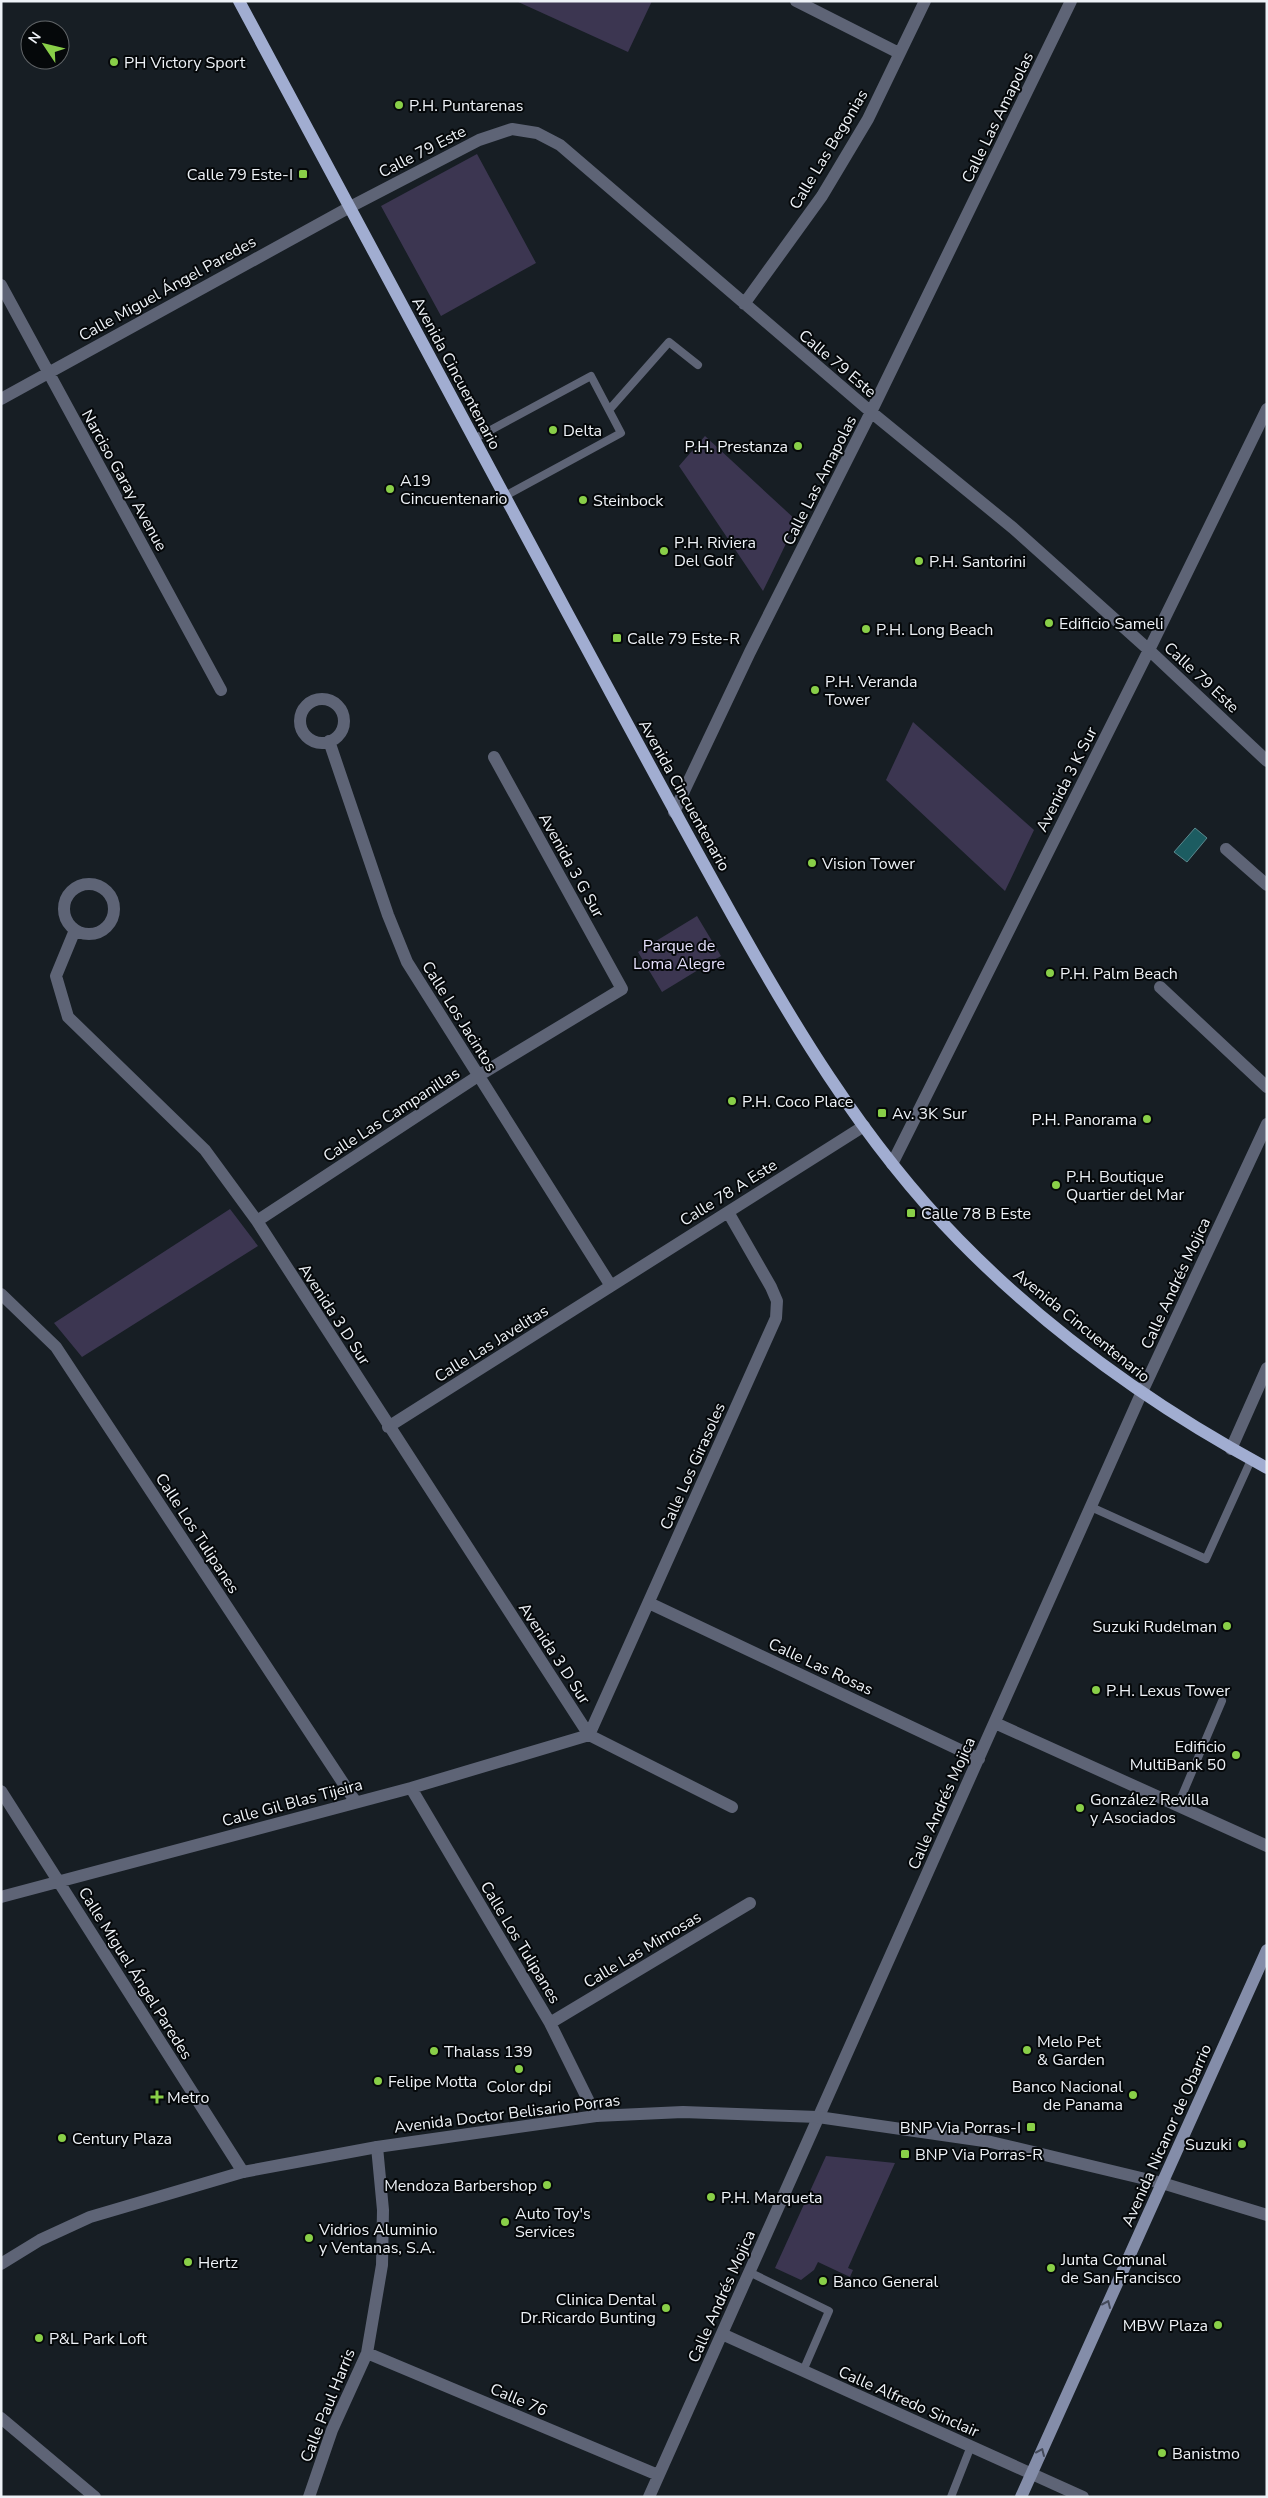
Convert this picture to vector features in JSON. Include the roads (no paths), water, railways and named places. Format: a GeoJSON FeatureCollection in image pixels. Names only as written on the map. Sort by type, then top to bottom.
{"type":"FeatureCollection","features":[{"type":"Feature","properties":{"kind":"main road","name":"Avenida Cincuentenario"},"geometry":{"type":"LineString","coordinates":[[239,1],[674,812],[752,951],[826,1076],[892,1164],[957,1238],[1028,1306],[1141,1394],[1267,1468]]}},
{"type":"Feature","properties":{"kind":"main road","name":"Avenida Nicanor de Obarrio"},"geometry":{"type":"LineString","coordinates":[[1021,2497],[1267,1950]]}},
{"type":"Feature","properties":{"kind":"street"},"geometry":{"type":"LineString","coordinates":[[796,1],[899,53]]}},
{"type":"Feature","properties":{"kind":"street","name":"Calle Las Begonias"},"geometry":{"type":"LineString","coordinates":[[744,304],[822,196],[868,119],[925,1]]}},
{"type":"Feature","properties":{"kind":"street","name":"Calle Las Amapolas"},"geometry":{"type":"LineString","coordinates":[[674,812],[750,652],[871,412],[1072,1]]}},
{"type":"Feature","properties":{"kind":"street","name":"Calle 79 Este"},"geometry":{"type":"LineString","coordinates":[[350,207],[479,140],[512,130],[537,133],[560,144],[871,412],[1012,528],[1149,650],[1267,761]]}},
{"type":"Feature","properties":{"kind":"street","name":"Calle Miguel Ángel Paredes"},"geometry":{"type":"LineString","coordinates":[[1,399],[350,207]]}},
{"type":"Feature","properties":{"kind":"street","name":"Narciso Garay Avenue"},"geometry":{"type":"LineString","coordinates":[[1,285],[221,690]]}},
{"type":"Feature","properties":{"kind":"street","name":"Avenida 3 K Sur"},"geometry":{"type":"LineString","coordinates":[[892,1164],[1149,650],[1267,408]]}},
{"type":"Feature","properties":{"kind":"street","name":"Calle Los Jacintos"},"geometry":{"type":"LineString","coordinates":[[329,741],[388,915],[407,962],[611,1286]]}},
{"type":"Feature","properties":{"kind":"street","name":"Avenida 3 G Sur"},"geometry":{"type":"LineString","coordinates":[[494,757],[622,989]]}},
{"type":"Feature","properties":{"kind":"street"},"geometry":{"type":"LineString","coordinates":[[1226,849],[1267,885]]}},
{"type":"Feature","properties":{"kind":"street","name":"Avenida 3 D Sur"},"geometry":{"type":"LineString","coordinates":[[75,930],[56,976],[68,1017],[204,1150],[257,1221],[388,1427],[589,1735]]}},
{"type":"Feature","properties":{"kind":"street"},"geometry":{"type":"LineString","coordinates":[[1160,987],[1267,1087]]}},
{"type":"Feature","properties":{"kind":"street","name":"Calle Las Campanillas"},"geometry":{"type":"LineString","coordinates":[[257,1221],[478,1076],[622,989]]}},
{"type":"Feature","properties":{"kind":"street","name":"Calle Andrés Mojica"},"geometry":{"type":"LineString","coordinates":[[649,2497],[1141,1394],[1267,1124]]}},
{"type":"Feature","properties":{"kind":"street","name":"Calle 78 A Este"},"geometry":{"type":"LineString","coordinates":[[611,1286],[864,1126]]}},
{"type":"Feature","properties":{"kind":"street","name":"Calle Los Girasoles"},"geometry":{"type":"LineString","coordinates":[[589,1735],[776,1318],[777,1301],[728,1212]]}},
{"type":"Feature","properties":{"kind":"street","name":"Calle Las Javelitas"},"geometry":{"type":"LineString","coordinates":[[388,1427],[611,1286]]}},
{"type":"Feature","properties":{"kind":"street","name":"Calle Los Tulipanes"},"geometry":{"type":"LineString","coordinates":[[1,1294],[56,1347],[355,1801]]}},
{"type":"Feature","properties":{"kind":"street"},"geometry":{"type":"LineString","coordinates":[[1232,1449],[1267,1368]]}},
{"type":"Feature","properties":{"kind":"street","name":"Calle Las Rosas"},"geometry":{"type":"LineString","coordinates":[[648,1603],[979,1759]]}},
{"type":"Feature","properties":{"kind":"street"},"geometry":{"type":"LineString","coordinates":[[995,1723],[1267,1846]]}},
{"type":"Feature","properties":{"kind":"street"},"geometry":{"type":"LineString","coordinates":[[589,1735],[732,1806]]}},
{"type":"Feature","properties":{"kind":"street","name":"Calle Gil Blas Tijeira"},"geometry":{"type":"LineString","coordinates":[[1,1897],[355,1801],[411,1788],[589,1735]]}},
{"type":"Feature","properties":{"kind":"street","name":"Calle Los Tulipanes"},"geometry":{"type":"LineString","coordinates":[[411,1788],[550,2023],[596,2116]]}},
{"type":"Feature","properties":{"kind":"street","name":"Calle Miguel Ángel Paredes"},"geometry":{"type":"LineString","coordinates":[[1,1790],[242,2172]]}},
{"type":"Feature","properties":{"kind":"street","name":"Calle Las Mimosas"},"geometry":{"type":"LineString","coordinates":[[550,2023],[750,1903]]}},
{"type":"Feature","properties":{"kind":"street","name":"Avenida Doctor Belisario Porras"},"geometry":{"type":"LineString","coordinates":[[1,2264],[40,2240],[90,2217],[242,2172],[377,2146],[596,2116],[683,2112],[818,2117],[991,2142],[1162,2183],[1267,2216]]}},
{"type":"Feature","properties":{"kind":"street","name":"Calle Paul Harris"},"geometry":{"type":"LineString","coordinates":[[310,2497],[332,2430],[367,2353],[382,2265],[383,2210],[377,2146]]}},
{"type":"Feature","properties":{"kind":"street","name":"Calle Alfredo Sinclair"},"geometry":{"type":"LineString","coordinates":[[722,2334],[1083,2497]]}},
{"type":"Feature","properties":{"kind":"street","name":"Calle 76"},"geometry":{"type":"LineString","coordinates":[[367,2353],[658,2475]]}},
{"type":"Feature","properties":{"kind":"street"},"geometry":{"type":"LineString","coordinates":[[1,2418],[95,2497]]}},
{"type":"Feature","properties":{"kind":"lane"},"geometry":{"type":"LineString","coordinates":[[609,410],[669,342],[698,365]]}},
{"type":"Feature","properties":{"kind":"lane"},"geometry":{"type":"LineString","coordinates":[[474,439],[591,376],[621,434],[505,496]]}},
{"type":"Feature","properties":{"kind":"lane"},"geometry":{"type":"LineString","coordinates":[[1091,1507],[1206,1559],[1251,1460]]}},
{"type":"Feature","properties":{"kind":"lane"},"geometry":{"type":"LineString","coordinates":[[1178,1806],[1222,1701]]}},
{"type":"Feature","properties":{"kind":"lane"},"geometry":{"type":"LineString","coordinates":[[750,2272],[829,2311],[803,2371]]}},
{"type":"Feature","properties":{"kind":"lane"},"geometry":{"type":"LineString","coordinates":[[951,2497],[971,2446]]}},
{"type":"Feature","properties":{"kind":"water"},"geometry":{"type":"Polygon","coordinates":[[[1195,828],[1207,838],[1187,862],[1174,852],[1195,828]]]}},
{"type":"Feature","properties":{"kind":"place","name":"PH Victory Sport"},"geometry":{"type":"Point","coordinates":[114,62]}},
{"type":"Feature","properties":{"kind":"place","name":"P.H. Puntarenas"},"geometry":{"type":"Point","coordinates":[399,105]}},
{"type":"Feature","properties":{"kind":"place","name":"Calle 79 Este-I"},"geometry":{"type":"Point","coordinates":[303,174]}},
{"type":"Feature","properties":{"kind":"place","name":"Delta"},"geometry":{"type":"Point","coordinates":[553,430]}},
{"type":"Feature","properties":{"kind":"place","name":"P.H. Prestanza"},"geometry":{"type":"Point","coordinates":[798,446]}},
{"type":"Feature","properties":{"kind":"place","name":"A19 Cincuentenario"},"geometry":{"type":"Point","coordinates":[390,489]}},
{"type":"Feature","properties":{"kind":"place","name":"Steinbock"},"geometry":{"type":"Point","coordinates":[583,500]}},
{"type":"Feature","properties":{"kind":"place","name":"P.H. Riviera Del Golf"},"geometry":{"type":"Point","coordinates":[664,551]}},
{"type":"Feature","properties":{"kind":"place","name":"P.H. Santorini"},"geometry":{"type":"Point","coordinates":[919,561]}},
{"type":"Feature","properties":{"kind":"place","name":"Edificio Sameli"},"geometry":{"type":"Point","coordinates":[1049,623]}},
{"type":"Feature","properties":{"kind":"place","name":"P.H. Long Beach"},"geometry":{"type":"Point","coordinates":[866,629]}},
{"type":"Feature","properties":{"kind":"place","name":"Calle 79 Este-R"},"geometry":{"type":"Point","coordinates":[617,638]}},
{"type":"Feature","properties":{"kind":"place","name":"P.H. Veranda Tower"},"geometry":{"type":"Point","coordinates":[815,690]}},
{"type":"Feature","properties":{"kind":"place","name":"Vision Tower"},"geometry":{"type":"Point","coordinates":[812,863]}},
{"type":"Feature","properties":{"kind":"place","name":"P.H. Palm Beach"},"geometry":{"type":"Point","coordinates":[1050,973]}},
{"type":"Feature","properties":{"kind":"place","name":"P.H. Coco Place"},"geometry":{"type":"Point","coordinates":[732,1101]}},
{"type":"Feature","properties":{"kind":"place","name":"Av. 3K Sur"},"geometry":{"type":"Point","coordinates":[882,1113]}},
{"type":"Feature","properties":{"kind":"place","name":"P.H. Panorama"},"geometry":{"type":"Point","coordinates":[1147,1119]}},
{"type":"Feature","properties":{"kind":"place","name":"P.H. Boutique Quartier del Mar"},"geometry":{"type":"Point","coordinates":[1056,1185]}},
{"type":"Feature","properties":{"kind":"place","name":"Calle 78 B Este"},"geometry":{"type":"Point","coordinates":[911,1213]}},
{"type":"Feature","properties":{"kind":"place","name":"Suzuki Rudelman"},"geometry":{"type":"Point","coordinates":[1227,1626]}},
{"type":"Feature","properties":{"kind":"place","name":"P.H. Lexus Tower"},"geometry":{"type":"Point","coordinates":[1096,1690]}},
{"type":"Feature","properties":{"kind":"place","name":"Edificio MultiBank 50"},"geometry":{"type":"Point","coordinates":[1236,1755]}},
{"type":"Feature","properties":{"kind":"place","name":"González Revilla y Asociados"},"geometry":{"type":"Point","coordinates":[1080,1808]}},
{"type":"Feature","properties":{"kind":"place","name":"Melo Pet & Garden"},"geometry":{"type":"Point","coordinates":[1027,2050]}},
{"type":"Feature","properties":{"kind":"place","name":"Thalass 139"},"geometry":{"type":"Point","coordinates":[434,2051]}},
{"type":"Feature","properties":{"kind":"place","name":"Color dpi"},"geometry":{"type":"Point","coordinates":[519,2069]}},
{"type":"Feature","properties":{"kind":"place","name":"Felipe Motta"},"geometry":{"type":"Point","coordinates":[378,2081]}},
{"type":"Feature","properties":{"kind":"place","name":"Banco Nacional de Panama"},"geometry":{"type":"Point","coordinates":[1133,2095]}},
{"type":"Feature","properties":{"kind":"place","name":"Metro"},"geometry":{"type":"Point","coordinates":[157,2097]}},
{"type":"Feature","properties":{"kind":"place","name":"BNP Via Porras-I"},"geometry":{"type":"Point","coordinates":[1031,2127]}},
{"type":"Feature","properties":{"kind":"place","name":"Century Plaza"},"geometry":{"type":"Point","coordinates":[62,2138]}},
{"type":"Feature","properties":{"kind":"place","name":"Suzuki"},"geometry":{"type":"Point","coordinates":[1242,2144]}},
{"type":"Feature","properties":{"kind":"place","name":"BNP Via Porras-R"},"geometry":{"type":"Point","coordinates":[905,2154]}},
{"type":"Feature","properties":{"kind":"place","name":"Mendoza Barbershop"},"geometry":{"type":"Point","coordinates":[547,2185]}},
{"type":"Feature","properties":{"kind":"place","name":"P.H. Marqueta"},"geometry":{"type":"Point","coordinates":[711,2197]}},
{"type":"Feature","properties":{"kind":"place","name":"Auto Toy's Services"},"geometry":{"type":"Point","coordinates":[505,2222]}},
{"type":"Feature","properties":{"kind":"place","name":"Vidrios Aluminio y Ventanas, S.A."},"geometry":{"type":"Point","coordinates":[309,2238]}},
{"type":"Feature","properties":{"kind":"place","name":"Hertz"},"geometry":{"type":"Point","coordinates":[188,2262]}},
{"type":"Feature","properties":{"kind":"place","name":"Junta Comunal de San Francisco"},"geometry":{"type":"Point","coordinates":[1051,2268]}},
{"type":"Feature","properties":{"kind":"place","name":"Banco General"},"geometry":{"type":"Point","coordinates":[823,2281]}},
{"type":"Feature","properties":{"kind":"place","name":"Clinica Dental Dr.Ricardo Bunting"},"geometry":{"type":"Point","coordinates":[666,2308]}},
{"type":"Feature","properties":{"kind":"place","name":"MBW Plaza"},"geometry":{"type":"Point","coordinates":[1218,2325]}},
{"type":"Feature","properties":{"kind":"place","name":"P&L Park Loft"},"geometry":{"type":"Point","coordinates":[39,2338]}},
{"type":"Feature","properties":{"kind":"place","name":"Banistmo"},"geometry":{"type":"Point","coordinates":[1162,2453]}},
{"type":"Feature","properties":{"kind":"park label","name":"Parque de Loma Alegre"},"geometry":{"type":"Point","coordinates":[679,954]}}]}
